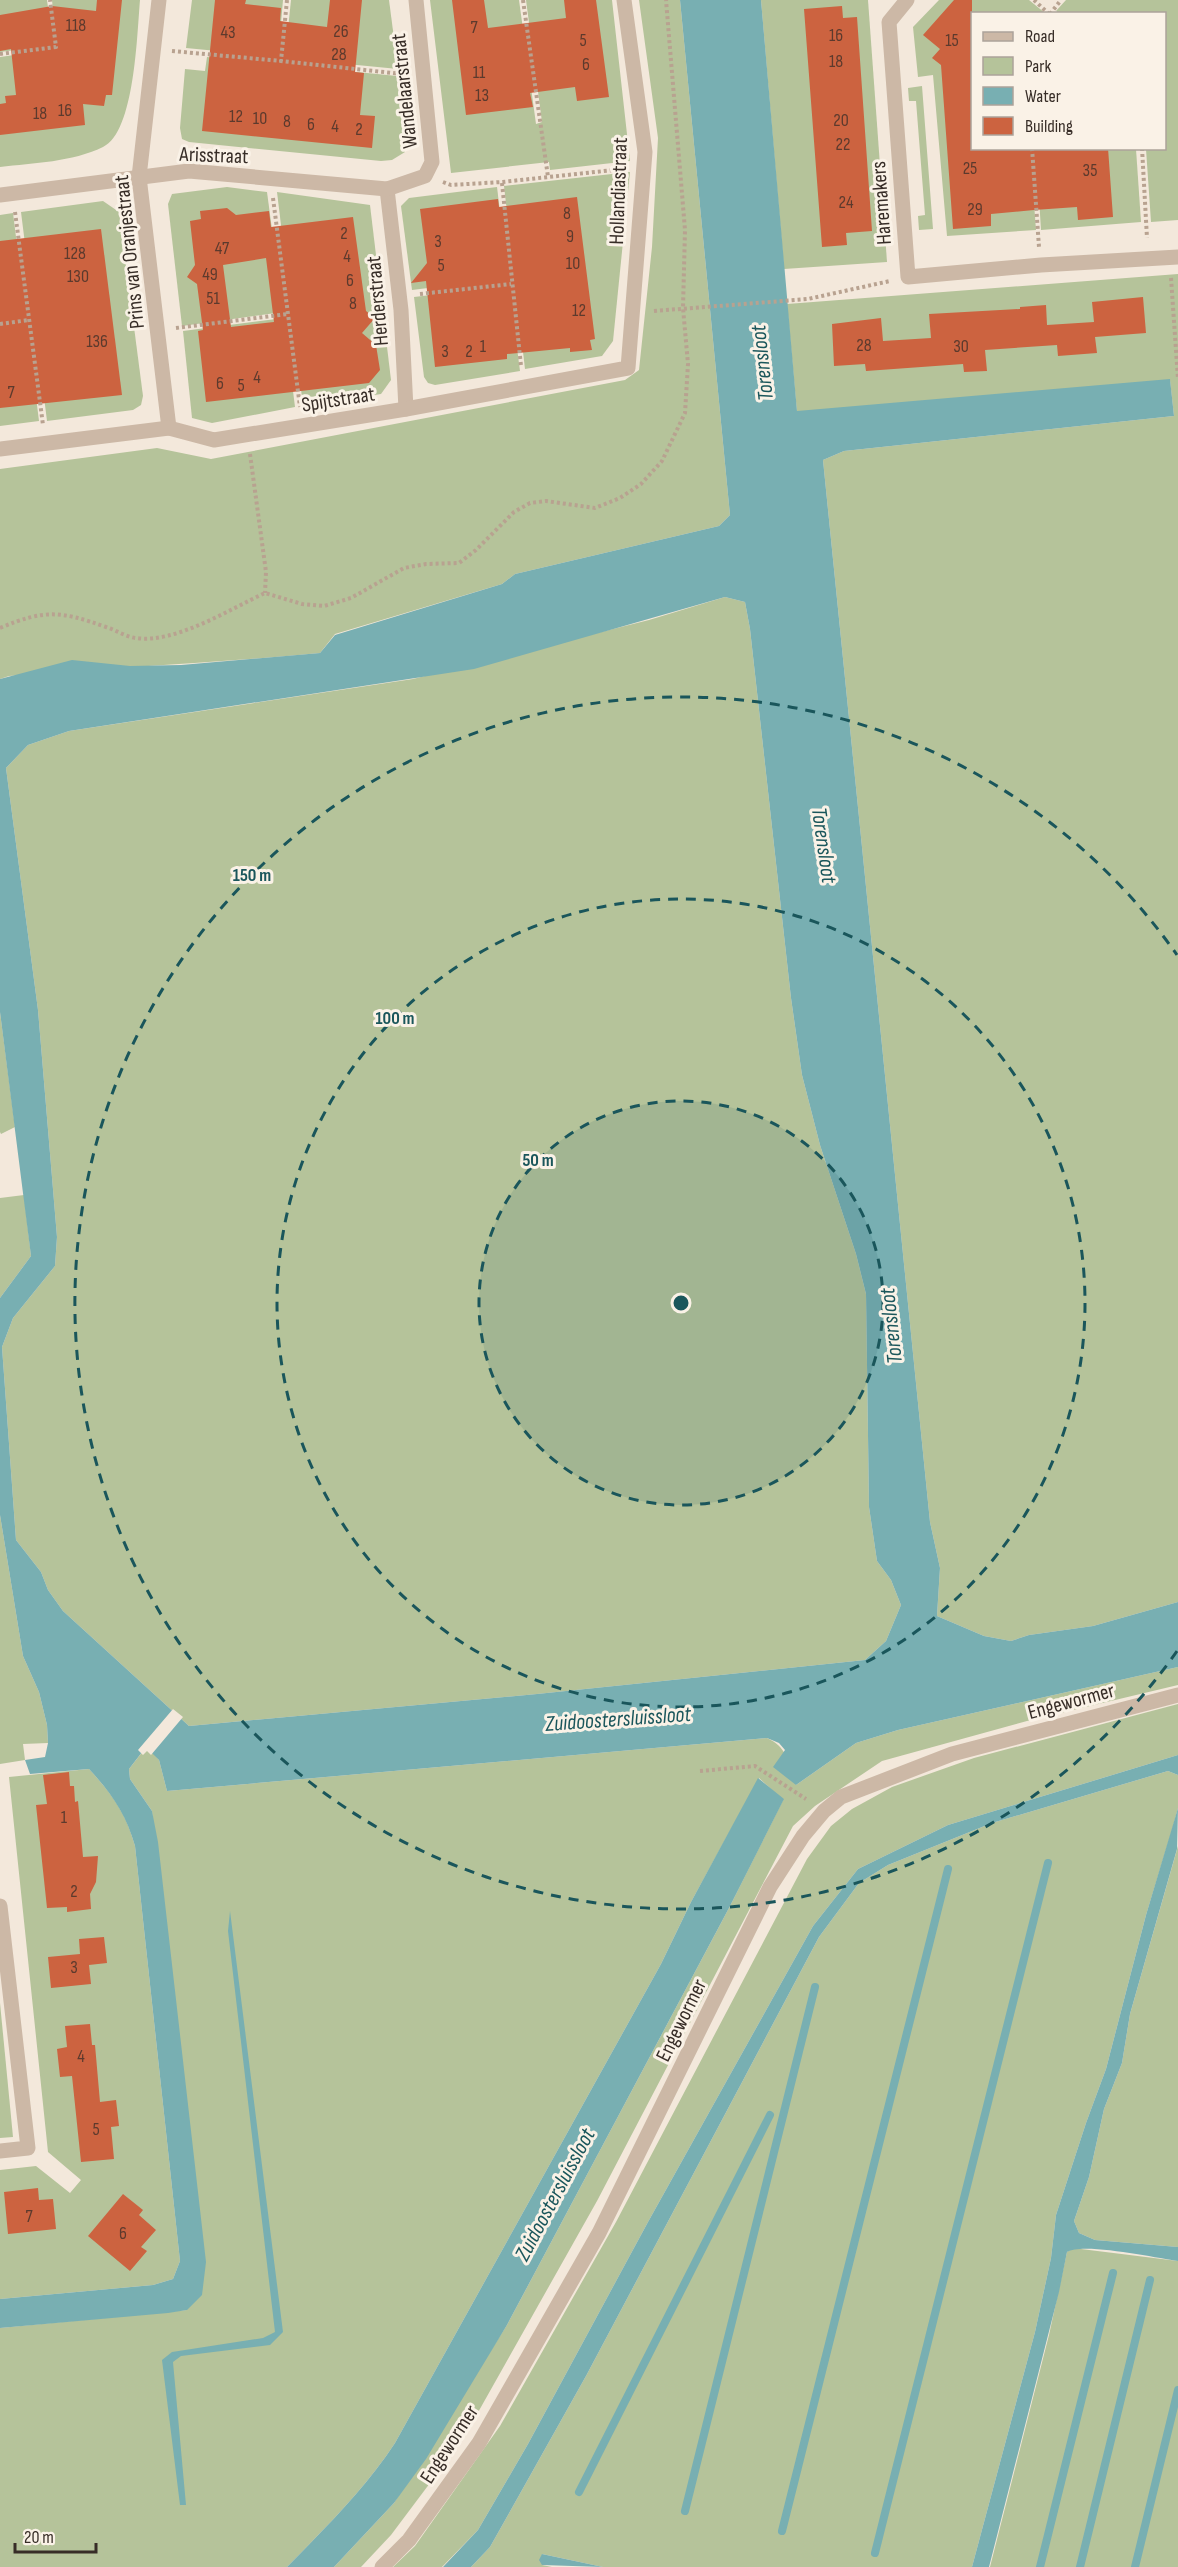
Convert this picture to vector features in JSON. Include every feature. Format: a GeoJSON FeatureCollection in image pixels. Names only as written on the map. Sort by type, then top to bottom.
{"type":"FeatureCollection","features":[{"type":"Feature","properties":{"kind":"street","name":"Prins van Oranjestraat"},"geometry":{"type":"LineString","coordinates":[[159,0],[139,177],[169,428]]}},
{"type":"Feature","properties":{"kind":"street","name":"Wandelaarstraat"},"geometry":{"type":"LineString","coordinates":[[416,0],[432,162],[425,176]]}},
{"type":"Feature","properties":{"kind":"street","name":"Hollandiastraat"},"geometry":{"type":"LineString","coordinates":[[624,0],[645,152],[632,313]]}},
{"type":"Feature","properties":{"kind":"street","name":"Haremakers"},"geometry":{"type":"LineString","coordinates":[[907,0],[889,22],[908,277]]}},
{"type":"Feature","properties":{"kind":"street","name":"Arisstraat"},"geometry":{"type":"LineString","coordinates":[[6,194],[189,171],[387,189],[425,176]]}},
{"type":"Feature","properties":{"kind":"street","name":"Herderstraat"},"geometry":{"type":"LineString","coordinates":[[387,189],[399,296],[406,409]]}},
{"type":"Feature","properties":{"kind":"street"},"geometry":{"type":"LineString","coordinates":[[908,277],[1041,265],[1174,258]]}},
{"type":"Feature","properties":{"kind":"street","name":"Spijtstraat"},"geometry":{"type":"LineString","coordinates":[[0,448],[169,428],[214,440],[406,409],[628,369],[632,313]]}},
{"type":"Feature","properties":{"kind":"street","name":"Engewormer"},"geometry":{"type":"LineString","coordinates":[[382,2567],[410,2540],[478,2443],[599,2233],[770,1887],[803,1836],[824,1811],[842,1797],[952,1754],[1178,1695]]}},
{"type":"Feature","properties":{"kind":"street"},"geometry":{"type":"LineString","coordinates":[[0,1906],[28,2148],[0,2151]]}},
{"type":"Feature","properties":{"kind":"path"},"geometry":{"type":"LineString","coordinates":[[0,54],[56,47],[50,0]]}},
{"type":"Feature","properties":{"kind":"path"},"geometry":{"type":"LineString","coordinates":[[281,61],[287,0]]}},
{"type":"Feature","properties":{"kind":"path"},"geometry":{"type":"LineString","coordinates":[[523,0],[548,177]]}},
{"type":"Feature","properties":{"kind":"path"},"geometry":{"type":"LineString","coordinates":[[0,627],[37,614],[68,614],[136,638],[161,637],[186,629],[266,593],[302,604],[324,606],[351,598],[404,568],[426,564],[459,563],[476,550],[514,512],[530,503],[546,501],[595,508],[620,498],[641,484],[662,461],[685,413],[688,364],[683,308],[685,230],[666,0]]}},
{"type":"Feature","properties":{"kind":"path"},"geometry":{"type":"LineString","coordinates":[[1034,0],[1047,12]]}},
{"type":"Feature","properties":{"kind":"path"},"geometry":{"type":"LineString","coordinates":[[1051,12],[1061,0]]}},
{"type":"Feature","properties":{"kind":"path"},"geometry":{"type":"LineString","coordinates":[[154,50],[424,77]]}},
{"type":"Feature","properties":{"kind":"path"},"geometry":{"type":"LineString","coordinates":[[1032,150],[1041,265]]}},
{"type":"Feature","properties":{"kind":"path"},"geometry":{"type":"LineString","coordinates":[[1142,150],[1148,259]]}},
{"type":"Feature","properties":{"kind":"path"},"geometry":{"type":"LineString","coordinates":[[425,176],[451,185],[644,167]]}},
{"type":"Feature","properties":{"kind":"path"},"geometry":{"type":"LineString","coordinates":[[271,179],[302,426]]}},
{"type":"Feature","properties":{"kind":"path"},"geometry":{"type":"LineString","coordinates":[[502,182],[511,284],[524,388]]}},
{"type":"Feature","properties":{"kind":"path"},"geometry":{"type":"LineString","coordinates":[[6,194],[29,320],[45,443]]}},
{"type":"Feature","properties":{"kind":"path"},"geometry":{"type":"LineString","coordinates":[[1174,258],[1178,380]]}},
{"type":"Feature","properties":{"kind":"path"},"geometry":{"type":"LineString","coordinates":[[632,313],[808,299],[908,277]]}},
{"type":"Feature","properties":{"kind":"path"},"geometry":{"type":"LineString","coordinates":[[399,296],[511,284]]}},
{"type":"Feature","properties":{"kind":"path"},"geometry":{"type":"LineString","coordinates":[[158,331],[288,314]]}},
{"type":"Feature","properties":{"kind":"path"},"geometry":{"type":"LineString","coordinates":[[0,324],[29,320]]}},
{"type":"Feature","properties":{"kind":"path"},"geometry":{"type":"LineString","coordinates":[[248,435],[266,572],[266,593]]}},
{"type":"Feature","properties":{"kind":"path"},"geometry":{"type":"LineString","coordinates":[[700,1771],[755,1766],[824,1811]]}},
{"type":"Feature","properties":{"kind":"green space"},"geometry":{"type":"Polygon","coordinates":[[[0,0],[47,0],[53,45],[0,52],[0,0]]]}},
{"type":"Feature","properties":{"kind":"green space"},"geometry":{"type":"Polygon","coordinates":[[[52,0],[140,0],[128,103],[114,138],[103,147],[79,156],[0,167],[0,57],[57,49],[52,0]]]}},
{"type":"Feature","properties":{"kind":"green space"},"geometry":{"type":"Polygon","coordinates":[[[192,0],[283,0],[278,57],[186,48],[192,0]]]}},
{"type":"Feature","properties":{"kind":"green space"},"geometry":{"type":"Polygon","coordinates":[[[291,0],[389,0],[398,69],[285,58],[291,0]]]}},
{"type":"Feature","properties":{"kind":"green space"},"geometry":{"type":"Polygon","coordinates":[[[430,0],[519,0],[536,124],[542,122],[526,0],[612,0],[630,161],[550,170],[549,162],[451,173],[430,0]]]}},
{"type":"Feature","properties":{"kind":"green space"},"geometry":{"type":"Polygon","coordinates":[[[639,0],[680,0],[730,515],[719,526],[515,574],[502,584],[335,634],[320,653],[9,676],[0,679],[0,469],[157,448],[211,459],[625,380],[639,370],[652,247],[658,138],[639,0]]]}},
{"type":"Feature","properties":{"kind":"green space"},"geometry":{"type":"Polygon","coordinates":[[[761,0],[868,0],[887,262],[784,269],[761,0]]]}},
{"type":"Feature","properties":{"kind":"green space"},"geometry":{"type":"Polygon","coordinates":[[[939,0],[1029,0],[1044,12],[971,12],[971,150],[1030,150],[1036,230],[947,236],[933,75],[918,77],[913,27],[939,0]]]}},
{"type":"Feature","properties":{"kind":"green space"},"geometry":{"type":"Polygon","coordinates":[[[1066,0],[1178,0],[1178,220],[1151,222],[1146,150],[1166,150],[1166,12],[1056,11],[1066,0]]]}},
{"type":"Feature","properties":{"kind":"green space"},"geometry":{"type":"Polygon","coordinates":[[[207,57],[397,76],[405,152],[392,160],[381,161],[189,142],[182,139],[180,128],[185,69],[205,71],[207,57]]]}},
{"type":"Feature","properties":{"kind":"green space"},"geometry":{"type":"Polygon","coordinates":[[[922,86],[933,229],[919,230],[918,216],[925,215],[916,101],[909,101],[908,88],[922,86]]]}},
{"type":"Feature","properties":{"kind":"green space"},"geometry":{"type":"Polygon","coordinates":[[[1036,150],[1136,150],[1141,222],[1041,230],[1036,150]]]}},
{"type":"Feature","properties":{"kind":"green space"},"geometry":{"type":"Polygon","coordinates":[[[630,172],[613,341],[602,356],[525,369],[504,186],[630,172]]]}},
{"type":"Feature","properties":{"kind":"green space"},"geometry":{"type":"Polygon","coordinates":[[[227,187],[267,192],[283,312],[182,326],[168,204],[172,194],[227,187]]]}},
{"type":"Feature","properties":{"kind":"green space"},"geometry":{"type":"Polygon","coordinates":[[[497,187],[508,278],[412,290],[401,206],[409,198],[497,187]]]}},
{"type":"Feature","properties":{"kind":"green space"},"geometry":{"type":"Polygon","coordinates":[[[277,192],[370,205],[391,380],[381,394],[303,406],[277,192]]]}},
{"type":"Feature","properties":{"kind":"green space"},"geometry":{"type":"Polygon","coordinates":[[[103,201],[119,212],[143,396],[141,405],[133,410],[47,421],[21,212],[103,201]]]}},
{"type":"Feature","properties":{"kind":"green space"},"geometry":{"type":"Polygon","coordinates":[[[13,213],[26,317],[0,320],[0,215],[13,213]]]}},
{"type":"Feature","properties":{"kind":"green space"},"geometry":{"type":"Polygon","coordinates":[[[1178,274],[1178,1602],[1093,1626],[1029,1635],[1011,1641],[984,1636],[937,1616],[940,1568],[930,1522],[823,460],[844,451],[1174,416],[1170,380],[797,412],[787,304],[1178,274]]]}},
{"type":"Feature","properties":{"kind":"green space"},"geometry":{"type":"Polygon","coordinates":[[[509,286],[520,371],[435,385],[428,383],[424,377],[414,297],[509,286]]]}},
{"type":"Feature","properties":{"kind":"green space"},"geometry":{"type":"Polygon","coordinates":[[[284,318],[295,407],[212,423],[192,418],[183,331],[284,318]]]}},
{"type":"Feature","properties":{"kind":"green space"},"geometry":{"type":"Polygon","coordinates":[[[27,324],[39,421],[0,426],[0,327],[27,324]]]}},
{"type":"Feature","properties":{"kind":"green space"},"geometry":{"type":"Polygon","coordinates":[[[725,597],[745,602],[750,629],[791,998],[802,1075],[820,1145],[856,1254],[866,1294],[869,1507],[877,1561],[891,1580],[901,1605],[886,1641],[865,1660],[537,1694],[189,1726],[63,1611],[48,1590],[41,1572],[16,1540],[2,1347],[13,1318],[55,1266],[57,1237],[38,1010],[6,768],[28,745],[69,731],[413,679],[649,620],[725,597]]]}},
{"type":"Feature","properties":{"kind":"green space"},"geometry":{"type":"Polygon","coordinates":[[[0,1012],[15,1127],[1,1134],[0,1132],[0,1012]]]}},
{"type":"Feature","properties":{"kind":"green space"},"geometry":{"type":"Polygon","coordinates":[[[24,1195],[31,1256],[0,1298],[0,1198],[24,1195]]]}},
{"type":"Feature","properties":{"kind":"green space"},"geometry":{"type":"Polygon","coordinates":[[[0,1515],[23,1656],[39,1692],[47,1725],[48,1743],[23,1744],[25,1760],[0,1764],[0,1515]]]}},
{"type":"Feature","properties":{"kind":"green space"},"geometry":{"type":"Polygon","coordinates":[[[1178,1667],[1178,1685],[1027,1721],[882,1761],[815,1806],[793,1826],[597,2201],[463,2439],[391,2535],[361,2567],[334,2567],[394,2503],[507,2325],[729,1908],[783,1800],[759,1778],[691,1902],[661,1964],[395,2443],[357,2492],[316,2537],[287,2567],[0,2567],[0,2328],[187,2310],[152,1811],[130,1779],[129,1769],[147,1746],[159,1760],[167,1791],[767,1738],[784,1752],[796,1785],[856,1743],[898,1730],[1178,1667]]]}},
{"type":"Feature","properties":{"kind":"green space"},"geometry":{"type":"Polygon","coordinates":[[[1178,1704],[1178,1755],[948,1825],[858,1869],[813,1926],[648,2222],[528,2444],[478,2530],[442,2567],[393,2567],[415,2546],[500,2426],[616,2222],[807,1859],[831,1826],[852,1809],[892,1787],[974,1758],[1178,1704]]]}},
{"type":"Feature","properties":{"kind":"green space"},"geometry":{"type":"Polygon","coordinates":[[[89,1769],[117,1804],[135,1846],[180,2261],[173,2279],[153,2285],[0,2299],[0,2170],[36,2166],[70,2193],[81,2180],[48,2152],[9,1777],[89,1769]]]}},
{"type":"Feature","properties":{"kind":"green space"},"geometry":{"type":"Polygon","coordinates":[[[1168,1771],[1178,1775],[1178,1808],[1146,1915],[1106,2069],[1056,2215],[1051,2258],[1035,2332],[972,2567],[603,2567],[542,2554],[542,2565],[552,2567],[471,2567],[490,2547],[586,2376],[819,1937],[859,1883],[888,1865],[992,1823],[1168,1771]]]}},
{"type":"Feature","properties":{"kind":"green space"},"geometry":{"type":"Polygon","coordinates":[[[1178,1846],[1178,2247],[1095,2240],[1079,2233],[1074,2221],[1089,2177],[1104,2109],[1122,2063],[1130,2014],[1178,1846]]]}},
{"type":"Feature","properties":{"kind":"green space"},"geometry":{"type":"Polygon","coordinates":[[[0,2003],[13,2137],[0,2138],[0,2003]]]}},
{"type":"Feature","properties":{"kind":"green space"},"geometry":{"type":"Polygon","coordinates":[[[1073,2248],[1178,2261],[1178,2567],[990,2567],[1049,2335],[1067,2252],[1073,2248]]]}},
{"type":"Feature","properties":{"kind":"water"},"geometry":{"type":"Polygon","coordinates":[[[680,0],[761,0],[797,411],[1170,379],[1174,416],[844,451],[823,460],[930,1522],[940,1568],[937,1616],[984,1636],[1011,1641],[1029,1635],[1093,1626],[1178,1602],[1178,1667],[898,1730],[856,1743],[796,1785],[773,1767],[785,1750],[779,1743],[767,1738],[167,1791],[159,1760],[146,1747],[129,1769],[130,1779],[152,1811],[158,1842],[206,2262],[202,2295],[187,2310],[0,2328],[0,2299],[153,2285],[173,2279],[180,2261],[135,1846],[117,1805],[89,1769],[30,1774],[25,1760],[45,1757],[48,1743],[47,1725],[39,1692],[23,1656],[0,1515],[0,1298],[31,1256],[0,1012],[0,679],[72,660],[130,666],[181,665],[320,653],[335,635],[502,584],[515,574],[719,526],[730,515],[680,0]],[[725,597],[474,669],[69,731],[28,745],[6,768],[38,1010],[57,1237],[55,1266],[13,1318],[2,1347],[16,1540],[41,1572],[48,1590],[63,1611],[189,1726],[537,1694],[865,1660],[886,1641],[901,1605],[891,1580],[877,1561],[869,1507],[866,1294],[856,1254],[820,1145],[802,1075],[745,602],[725,597]]]}},
{"type":"Feature","properties":{"kind":"water"},"geometry":{"type":"Polygon","coordinates":[[[1178,1755],[1178,1775],[1168,1771],[992,1823],[888,1865],[859,1883],[819,1937],[586,2376],[490,2547],[471,2567],[443,2567],[478,2530],[528,2444],[648,2222],[813,1926],[858,1869],[948,1825],[1178,1755]]]}},
{"type":"Feature","properties":{"kind":"water","name":"Zuidoostersluissloot"},"geometry":{"type":"Polygon","coordinates":[[[758,1778],[784,1799],[729,1908],[507,2325],[426,2459],[394,2503],[334,2567],[287,2567],[357,2492],[395,2443],[661,1964],[691,1902],[758,1778]]]}},
{"type":"Feature","properties":{"kind":"water"},"geometry":{"type":"Polygon","coordinates":[[[1178,1808],[1177,1849],[1130,2014],[1122,2063],[1104,2109],[1089,2177],[1074,2221],[1079,2233],[1095,2240],[1178,2247],[1178,2261],[1103,2250],[1075,2249],[1067,2252],[1059,2292],[989,2567],[972,2567],[1035,2332],[1051,2258],[1056,2215],[1106,2069],[1146,1915],[1178,1808]]]}},
{"type":"Feature","properties":{"kind":"water"},"geometry":{"type":"Polygon","coordinates":[[[230,1911],[283,2332],[270,2345],[181,2356],[173,2362],[186,2505],[180,2505],[162,2360],[172,2352],[263,2338],[275,2332],[228,1931],[230,1911]]]}},
{"type":"Feature","properties":{"kind":"water"},"geometry":{"type":"Polygon","coordinates":[[[542,2554],[603,2567],[542,2565],[539,2560],[542,2554]]]}},
{"type":"Feature","properties":{"kind":"pier"},"geometry":{"type":"Polygon","coordinates":[[[173,1709],[183,1717],[151,1755],[147,1751],[143,1755],[138,1750],[173,1709]]]}},
{"type":"Feature","properties":{"kind":"building"},"geometry":{"type":"Polygon","coordinates":[[[97,0],[122,0],[112,95],[106,95],[104,106],[83,104],[85,125],[0,135],[0,104],[6,103],[5,96],[16,95],[11,49],[0,51],[0,15],[52,6],[96,11],[97,0]]]}},
{"type":"Feature","properties":{"kind":"building"},"geometry":{"type":"Polygon","coordinates":[[[215,0],[246,0],[245,4],[281,8],[280,21],[327,27],[330,0],[362,0],[355,72],[364,73],[360,115],[375,116],[372,148],[202,131],[215,0]]]}},
{"type":"Feature","properties":{"kind":"building"},"geometry":{"type":"Polygon","coordinates":[[[452,0],[484,0],[488,28],[566,18],[564,0],[596,0],[609,97],[577,101],[575,87],[530,93],[533,107],[466,115],[452,0]]]}},
{"type":"Feature","properties":{"kind":"building"},"geometry":{"type":"Polygon","coordinates":[[[954,0],[972,0],[971,150],[1108,150],[1113,217],[1078,220],[1077,207],[1034,210],[991,214],[991,226],[953,229],[941,65],[932,58],[940,49],[923,35],[954,0]]]}},
{"type":"Feature","properties":{"kind":"building"},"geometry":{"type":"Polygon","coordinates":[[[842,6],[843,18],[857,17],[872,231],[846,233],[847,245],[822,247],[804,9],[842,6]]]}},
{"type":"Feature","properties":{"kind":"building"},"geometry":{"type":"Polygon","coordinates":[[[577,197],[595,339],[590,340],[592,350],[570,352],[570,348],[507,354],[507,359],[435,367],[426,281],[411,283],[427,263],[420,209],[498,199],[499,207],[577,197]]]}},
{"type":"Feature","properties":{"kind":"building"},"geometry":{"type":"Polygon","coordinates":[[[227,208],[236,215],[269,211],[271,227],[353,217],[366,311],[375,318],[362,333],[376,345],[380,370],[369,383],[206,402],[198,331],[203,330],[197,284],[187,277],[195,265],[190,221],[201,219],[200,211],[227,208]],[[266,258],[223,265],[231,327],[274,322],[266,258]]]}},
{"type":"Feature","properties":{"kind":"building"},"geometry":{"type":"Polygon","coordinates":[[[101,229],[122,395],[0,408],[0,241],[101,229]]]}},
{"type":"Feature","properties":{"kind":"building"},"geometry":{"type":"Polygon","coordinates":[[[1143,297],[1146,333],[1095,337],[1097,353],[1058,356],[1057,345],[985,350],[987,371],[964,372],[963,364],[866,371],[865,364],[834,366],[832,324],[881,318],[883,341],[931,338],[929,314],[1020,309],[1020,307],[1046,305],[1047,325],[1094,322],[1092,302],[1143,297]]]}},
{"type":"Feature","properties":{"kind":"building"},"geometry":{"type":"Polygon","coordinates":[[[69,1772],[70,1786],[74,1786],[75,1802],[78,1801],[83,1857],[98,1856],[96,1882],[90,1894],[91,1909],[67,1912],[67,1907],[47,1908],[36,1805],[47,1804],[43,1775],[69,1772]]]}},
{"type":"Feature","properties":{"kind":"building"},"geometry":{"type":"Polygon","coordinates":[[[104,1937],[107,1963],[89,1965],[91,1984],[51,1988],[48,1957],[80,1954],[79,1939],[104,1937]]]}},
{"type":"Feature","properties":{"kind":"building"},"geometry":{"type":"Polygon","coordinates":[[[90,2024],[92,2045],[95,2045],[100,2102],[116,2100],[119,2126],[111,2127],[114,2159],[81,2162],[72,2076],[60,2077],[57,2049],[67,2047],[65,2026],[90,2024]]]}},
{"type":"Feature","properties":{"kind":"building"},"geometry":{"type":"Polygon","coordinates":[[[38,2188],[39,2200],[53,2199],[56,2229],[8,2234],[4,2192],[38,2188]]]}},
{"type":"Feature","properties":{"kind":"building"},"geometry":{"type":"Polygon","coordinates":[[[123,2194],[143,2210],[139,2215],[156,2230],[141,2247],[147,2251],[130,2271],[88,2236],[123,2194]]]}},
{"type":"Feature","properties":{"kind":"waterway"},"geometry":{"type":"LineString","coordinates":[[875,2553],[1048,1863]]}},
{"type":"Feature","properties":{"kind":"waterway"},"geometry":{"type":"LineString","coordinates":[[782,2531],[948,1869]]}},
{"type":"Feature","properties":{"kind":"waterway"},"geometry":{"type":"LineString","coordinates":[[685,2511],[815,1987]]}},
{"type":"Feature","properties":{"kind":"waterway"},"geometry":{"type":"LineString","coordinates":[[579,2492],[770,2115]]}},
{"type":"Feature","properties":{"kind":"waterway"},"geometry":{"type":"LineString","coordinates":[[1040,2567],[1113,2273]]}},
{"type":"Feature","properties":{"kind":"waterway"},"geometry":{"type":"LineString","coordinates":[[1080,2567],[1150,2280]]}},
{"type":"Feature","properties":{"kind":"waterway"},"geometry":{"type":"LineString","coordinates":[[1135,2567],[1178,2390]]}},
{"type":"Feature","properties":{"kind":"water label","name":"Torensloot"},"geometry":{"type":"Point","coordinates":[761,363]}},
{"type":"Feature","properties":{"kind":"water label","name":"Torensloot"},"geometry":{"type":"Point","coordinates":[825,845]}},
{"type":"Feature","properties":{"kind":"water label","name":"Torensloot"},"geometry":{"type":"Point","coordinates":[890,1326]}}]}
